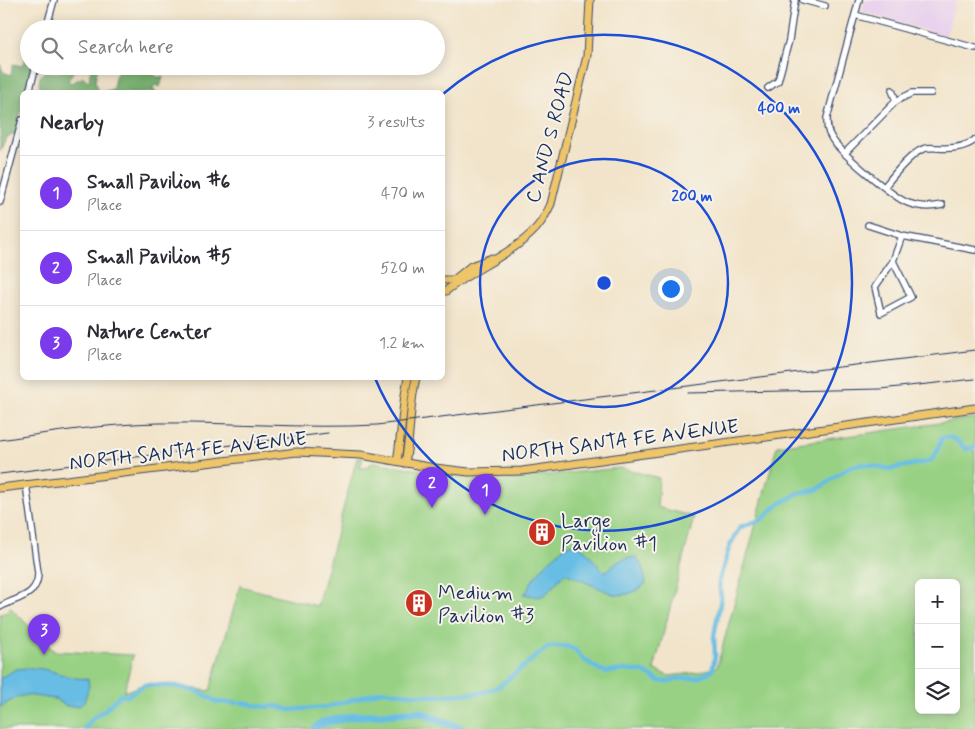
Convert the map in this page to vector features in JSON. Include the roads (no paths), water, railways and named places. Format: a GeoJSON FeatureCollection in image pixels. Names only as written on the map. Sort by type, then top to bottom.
{"type":"FeatureCollection","features":[{"type":"Feature","properties":{"kind":"main road","name":"C AND S ROAD"},"geometry":{"type":"LineString","coordinates":[[445,292],[455,283],[489,264],[531,233],[542,222],[551,204],[587,56],[590,0]]}},
{"type":"Feature","properties":{"kind":"main road","name":"C AND S ROAD"},"geometry":{"type":"LineString","coordinates":[[445,280],[454,280],[471,266],[495,258]]}},
{"type":"Feature","properties":{"kind":"main road"},"geometry":{"type":"LineString","coordinates":[[397,461],[404,394],[408,380]]}},
{"type":"Feature","properties":{"kind":"main road"},"geometry":{"type":"LineString","coordinates":[[405,463],[409,441],[411,395],[415,380]]}},
{"type":"Feature","properties":{"kind":"main road","name":"NORTH SANTA FE AVENUE"},"geometry":{"type":"LineString","coordinates":[[0,488],[297,452],[361,455],[469,472],[522,471],[975,408]]}},
{"type":"Feature","properties":{"kind":"street"},"geometry":{"type":"LineString","coordinates":[[48,20],[54,0]]}},
{"type":"Feature","properties":{"kind":"street"},"geometry":{"type":"LineString","coordinates":[[768,88],[778,81],[789,40],[795,0]]}},
{"type":"Feature","properties":{"kind":"street"},"geometry":{"type":"LineString","coordinates":[[803,0],[825,6]]}},
{"type":"Feature","properties":{"kind":"street"},"geometry":{"type":"LineString","coordinates":[[859,0],[827,118],[827,126],[831,138],[845,153],[899,199],[932,208],[942,205]]}},
{"type":"Feature","properties":{"kind":"street"},"geometry":{"type":"LineString","coordinates":[[855,15],[975,48]]}},
{"type":"Feature","properties":{"kind":"street"},"geometry":{"type":"LineString","coordinates":[[30,90],[34,75]]}},
{"type":"Feature","properties":{"kind":"street"},"geometry":{"type":"LineString","coordinates":[[892,90],[896,101]]}},
{"type":"Feature","properties":{"kind":"street"},"geometry":{"type":"LineString","coordinates":[[845,153],[896,101],[912,93],[931,93]]}},
{"type":"Feature","properties":{"kind":"street"},"geometry":{"type":"LineString","coordinates":[[0,202],[20,129]]}},
{"type":"Feature","properties":{"kind":"street"},"geometry":{"type":"LineString","coordinates":[[884,187],[922,149],[953,149],[975,140]]}},
{"type":"Feature","properties":{"kind":"street"},"geometry":{"type":"LineString","coordinates":[[16,148],[20,147]]}},
{"type":"Feature","properties":{"kind":"street"},"geometry":{"type":"LineString","coordinates":[[868,226],[902,236],[975,250]]}},
{"type":"Feature","properties":{"kind":"street"},"geometry":{"type":"LineString","coordinates":[[893,261],[911,297],[881,313],[875,287],[893,261],[902,236]]}},
{"type":"Feature","properties":{"kind":"street"},"geometry":{"type":"LineString","coordinates":[[0,607],[32,592],[37,585],[38,573],[26,484]]}},
{"type":"Feature","properties":{"kind":"water"},"geometry":{"type":"Polygon","coordinates":[[[572,544],[578,545],[586,551],[604,571],[607,571],[624,559],[637,558],[642,566],[646,583],[638,590],[628,594],[615,595],[565,573],[546,594],[539,597],[523,594],[527,592],[532,581],[550,560],[562,549],[572,544]]]}},
{"type":"Feature","properties":{"kind":"water"},"geometry":{"type":"Polygon","coordinates":[[[32,668],[88,679],[89,686],[84,702],[79,706],[66,706],[55,699],[26,695],[18,697],[0,707],[0,678],[16,669],[32,668]]]}},
{"type":"Feature","properties":{"kind":"waterway"},"geometry":{"type":"LineString","coordinates":[[829,481],[849,467],[863,464],[890,469],[930,461],[935,456],[942,438],[946,437],[952,438],[966,449],[975,447]]}},
{"type":"Feature","properties":{"kind":"waterway"},"geometry":{"type":"LineString","coordinates":[[242,703],[266,707],[276,706],[289,710],[327,707],[382,691],[431,696],[481,693],[498,687],[548,647],[567,646],[575,650],[583,659],[606,672],[624,670],[644,672],[659,681],[666,682],[676,679],[697,678],[712,671],[715,656],[714,636],[721,598],[719,581],[730,545],[740,527],[761,520],[779,504],[799,493],[816,490],[827,483]]}},
{"type":"Feature","properties":{"kind":"waterway"},"geometry":{"type":"LineString","coordinates":[[95,716],[104,711],[120,695],[127,696],[144,685],[176,686],[199,692],[217,702],[237,703]]}},
{"type":"Feature","properties":{"kind":"waterway"},"geometry":{"type":"LineString","coordinates":[[315,729],[321,723],[355,716],[419,712],[462,729]]}},
{"type":"Feature","properties":{"kind":"waterway"},"geometry":{"type":"LineString","coordinates":[[84,729],[94,717]]}},
{"type":"Feature","properties":{"kind":"railway"},"geometry":{"type":"LineString","coordinates":[[0,440],[80,429],[159,423],[322,426],[377,425],[975,350]]}},
{"type":"Feature","properties":{"kind":"railway"},"geometry":{"type":"LineString","coordinates":[[688,393],[880,389],[975,379]]}},
{"type":"Feature","properties":{"kind":"railway"},"geometry":{"type":"LineString","coordinates":[[0,474],[328,433]]}},
{"type":"Feature","properties":{"kind":"place","name":"Small Pavilion #5"},"geometry":{"type":"Point","coordinates":[432,508]}},
{"type":"Feature","properties":{"kind":"place","name":"Small Pavilion #6"},"geometry":{"type":"Point","coordinates":[485,515]}},
{"type":"Feature","properties":{"kind":"place","name":"Large Pavilion #1"},"geometry":{"type":"Point","coordinates":[542,532]}},
{"type":"Feature","properties":{"kind":"place","name":"Medium Pavilion #3"},"geometry":{"type":"Point","coordinates":[419,603]}},
{"type":"Feature","properties":{"kind":"place","name":"Nature Center"},"geometry":{"type":"Point","coordinates":[44,655]}}]}
